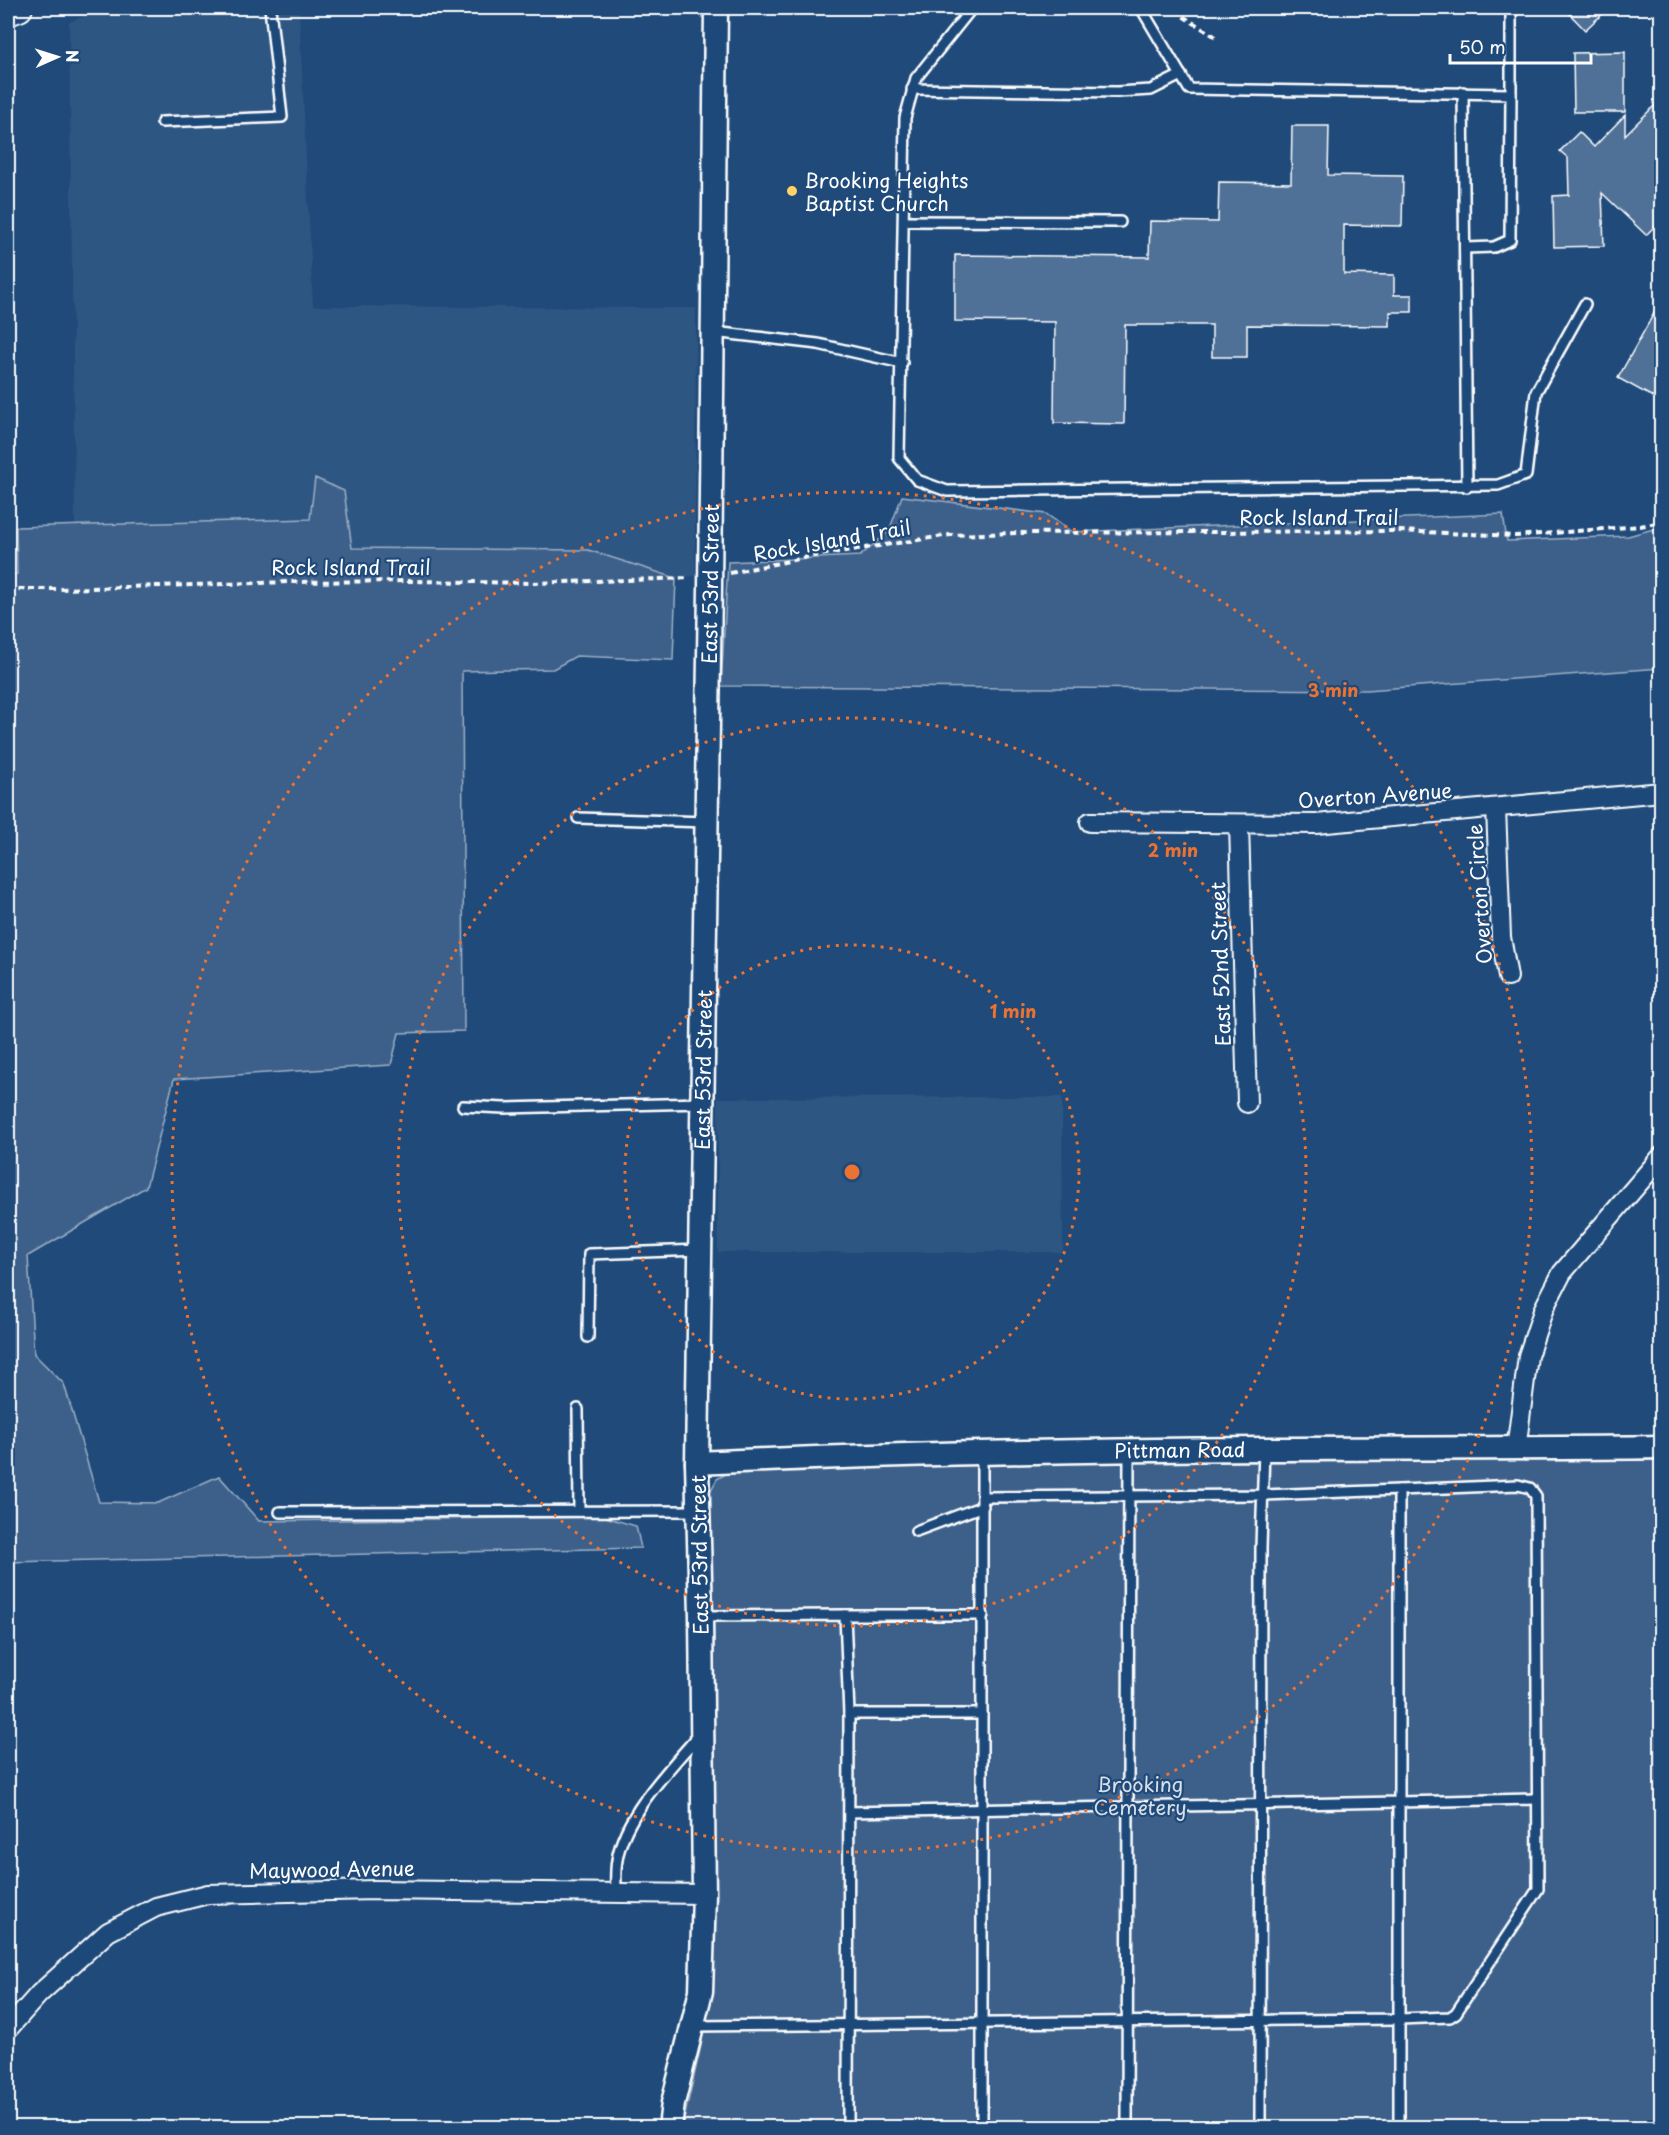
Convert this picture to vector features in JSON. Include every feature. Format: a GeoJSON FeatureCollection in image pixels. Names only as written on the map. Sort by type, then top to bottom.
{"type":"FeatureCollection","features":[{"type":"Feature","properties":{"kind":"main road"},"geometry":{"type":"LineString","coordinates":[[8,12],[19,8]]}},
{"type":"Feature","properties":{"kind":"street","name":"East 53rd Street"},"geometry":{"type":"LineString","coordinates":[[670,2127],[673,2103],[701,1991],[704,1894],[697,1463],[716,8]]}},
{"type":"Feature","properties":{"kind":"street","name":"Overton Avenue"},"geometry":{"type":"LineString","coordinates":[[1090,822],[1316,824],[1662,792]]}},
{"type":"Feature","properties":{"kind":"street","name":"Overton Circle"},"geometry":{"type":"LineString","coordinates":[[1496,808],[1501,938],[1508,977]]}},
{"type":"Feature","properties":{"kind":"street","name":"East 52nd Street"},"geometry":{"type":"LineString","coordinates":[[1239,824],[1247,1103]]}},
{"type":"Feature","properties":{"kind":"street"},"geometry":{"type":"LineString","coordinates":[[1516,1450],[1528,1356],[1544,1308],[1562,1273],[1662,1156]]}},
{"type":"Feature","properties":{"kind":"street","name":"Pittman Road"},"geometry":{"type":"LineString","coordinates":[[697,1463],[982,1453],[1662,1447]]}},
{"type":"Feature","properties":{"kind":"street","name":"Maywood Avenue"},"geometry":{"type":"LineString","coordinates":[[8,2029],[39,1994],[108,1932],[156,1907],[208,1894],[375,1890],[704,1894]]}},
{"type":"Feature","properties":{"kind":"lane"},"geometry":{"type":"LineString","coordinates":[[162,122],[282,117],[270,8]]}},
{"type":"Feature","properties":{"kind":"lane"},"geometry":{"type":"LineString","coordinates":[[972,8],[916,78],[905,118],[905,221],[899,458],[917,480],[947,491],[1498,485],[1526,475],[1536,392],[1586,304]]}},
{"type":"Feature","properties":{"kind":"lane"},"geometry":{"type":"LineString","coordinates":[[1141,8],[1189,89],[1511,94]]}},
{"type":"Feature","properties":{"kind":"lane"},"geometry":{"type":"LineString","coordinates":[[1465,248],[1494,247],[1510,240],[1511,8]]}},
{"type":"Feature","properties":{"kind":"lane"},"geometry":{"type":"LineString","coordinates":[[912,89],[1117,92],[1151,90],[1181,75]]}},
{"type":"Feature","properties":{"kind":"lane"},"geometry":{"type":"LineString","coordinates":[[1463,92],[1467,487]]}},
{"type":"Feature","properties":{"kind":"lane"},"geometry":{"type":"LineString","coordinates":[[905,221],[1120,222]]}},
{"type":"Feature","properties":{"kind":"lane"},"geometry":{"type":"LineString","coordinates":[[713,332],[818,344],[902,363]]}},
{"type":"Feature","properties":{"kind":"lane"},"geometry":{"type":"LineString","coordinates":[[578,818],[707,822]]}},
{"type":"Feature","properties":{"kind":"lane"},"geometry":{"type":"LineString","coordinates":[[463,1106],[504,1108],[702,1103]]}},
{"type":"Feature","properties":{"kind":"lane"},"geometry":{"type":"LineString","coordinates":[[588,1337],[589,1254],[700,1250]]}},
{"type":"Feature","properties":{"kind":"lane"},"geometry":{"type":"LineString","coordinates":[[578,1409],[579,1511]]}},
{"type":"Feature","properties":{"kind":"lane"},"geometry":{"type":"LineString","coordinates":[[1260,2127],[1261,1548],[1264,1449]]}},
{"type":"Feature","properties":{"kind":"lane"},"geometry":{"type":"LineString","coordinates":[[1127,2127],[1129,1451]]}},
{"type":"Feature","properties":{"kind":"lane"},"geometry":{"type":"LineString","coordinates":[[982,1453],[982,2127]]}},
{"type":"Feature","properties":{"kind":"lane"},"geometry":{"type":"LineString","coordinates":[[692,2026],[1450,2017],[1456,2013],[1538,1889],[1536,1496],[1530,1488],[1518,1485],[1263,1495],[1130,1494],[983,1501],[916,1531]]}},
{"type":"Feature","properties":{"kind":"lane"},"geometry":{"type":"LineString","coordinates":[[1399,1490],[1399,2127]]}},
{"type":"Feature","properties":{"kind":"lane"},"geometry":{"type":"LineString","coordinates":[[280,1512],[698,1512]]}},
{"type":"Feature","properties":{"kind":"lane"},"geometry":{"type":"LineString","coordinates":[[845,1615],[849,1714],[848,2127]]}},
{"type":"Feature","properties":{"kind":"lane"},"geometry":{"type":"LineString","coordinates":[[701,1616],[983,1615]]}},
{"type":"Feature","properties":{"kind":"lane"},"geometry":{"type":"LineString","coordinates":[[849,1714],[982,1714]]}},
{"type":"Feature","properties":{"kind":"lane"},"geometry":{"type":"LineString","coordinates":[[616,1893],[617,1858],[629,1826],[646,1798],[702,1731]]}},
{"type":"Feature","properties":{"kind":"lane"},"geometry":{"type":"LineString","coordinates":[[849,1812],[1537,1799]]}},
{"type":"Feature","properties":{"kind":"path"},"geometry":{"type":"LineString","coordinates":[[1178,8],[1180,15],[1216,37]]}},
{"type":"Feature","properties":{"kind":"path","name":"Rock Island Trail"},"geometry":{"type":"LineString","coordinates":[[8,589],[289,582],[412,581],[532,584],[710,578],[813,556],[950,536],[1028,533],[1399,531],[1516,536],[1640,526],[1662,522]]}},
{"type":"Feature","properties":{"kind":"shaded area"},"geometry":{"type":"Polygon","coordinates":[[[106,8],[299,8],[313,306],[696,308],[695,576],[676,578],[588,550],[352,548],[344,491],[315,479],[311,519],[75,525],[69,22],[106,8]]]}},
{"type":"Feature","properties":{"kind":"shaded area"},"geometry":{"type":"Polygon","coordinates":[[[1062,1097],[1063,1252],[718,1252],[718,1098],[1062,1097]]]}},
{"type":"Feature","properties":{"kind":"green space"},"geometry":{"type":"Polygon","coordinates":[[[315,478],[344,491],[352,548],[588,550],[676,578],[673,660],[576,656],[553,669],[462,671],[464,1031],[399,1033],[391,1065],[174,1079],[146,1187],[28,1256],[34,1354],[64,1384],[99,1502],[158,1503],[219,1476],[259,1521],[605,1517],[636,1526],[641,1548],[8,1562],[8,575],[17,574],[16,527],[310,519],[315,478]]]}},
{"type":"Feature","properties":{"kind":"green space"},"geometry":{"type":"Polygon","coordinates":[[[902,496],[1046,514],[1072,532],[1503,514],[1507,541],[1628,536],[1661,527],[1661,668],[1367,690],[721,686],[728,562],[860,556],[889,531],[902,496]]]}},
{"type":"Feature","properties":{"kind":"green space","name":"Brooking Cemetery"},"geometry":{"type":"Polygon","coordinates":[[[1661,1460],[1661,2127],[682,2128],[701,2046],[711,1981],[710,1492],[717,1479],[729,1472],[1014,1463],[1661,1460]]]}},
{"type":"Feature","properties":{"kind":"building"},"geometry":{"type":"Polygon","coordinates":[[[1564,8],[1609,8],[1585,30],[1564,8]]]}},
{"type":"Feature","properties":{"kind":"building"},"geometry":{"type":"Polygon","coordinates":[[[1625,52],[1625,112],[1574,112],[1573,53],[1625,52]]]}},
{"type":"Feature","properties":{"kind":"building"},"geometry":{"type":"Polygon","coordinates":[[[1662,98],[1662,219],[1646,235],[1602,193],[1604,246],[1554,247],[1553,196],[1569,195],[1568,158],[1560,151],[1579,132],[1594,147],[1625,115],[1625,135],[1662,98]]]}},
{"type":"Feature","properties":{"kind":"building"},"geometry":{"type":"Polygon","coordinates":[[[1292,126],[1329,126],[1328,175],[1403,176],[1402,226],[1344,225],[1344,274],[1394,275],[1394,295],[1412,295],[1412,312],[1390,312],[1390,326],[1247,325],[1247,357],[1212,357],[1212,325],[1125,325],[1124,424],[1054,423],[1055,322],[955,321],[955,255],[1149,257],[1150,221],[1218,222],[1219,182],[1291,183],[1292,126]]]}},
{"type":"Feature","properties":{"kind":"building"},"geometry":{"type":"Polygon","coordinates":[[[1662,299],[1662,402],[1618,378],[1662,299]]]}},
{"type":"Feature","properties":{"kind":"place","name":"Brooking Heights Baptist Church"},"geometry":{"type":"Point","coordinates":[792,191]}}]}
